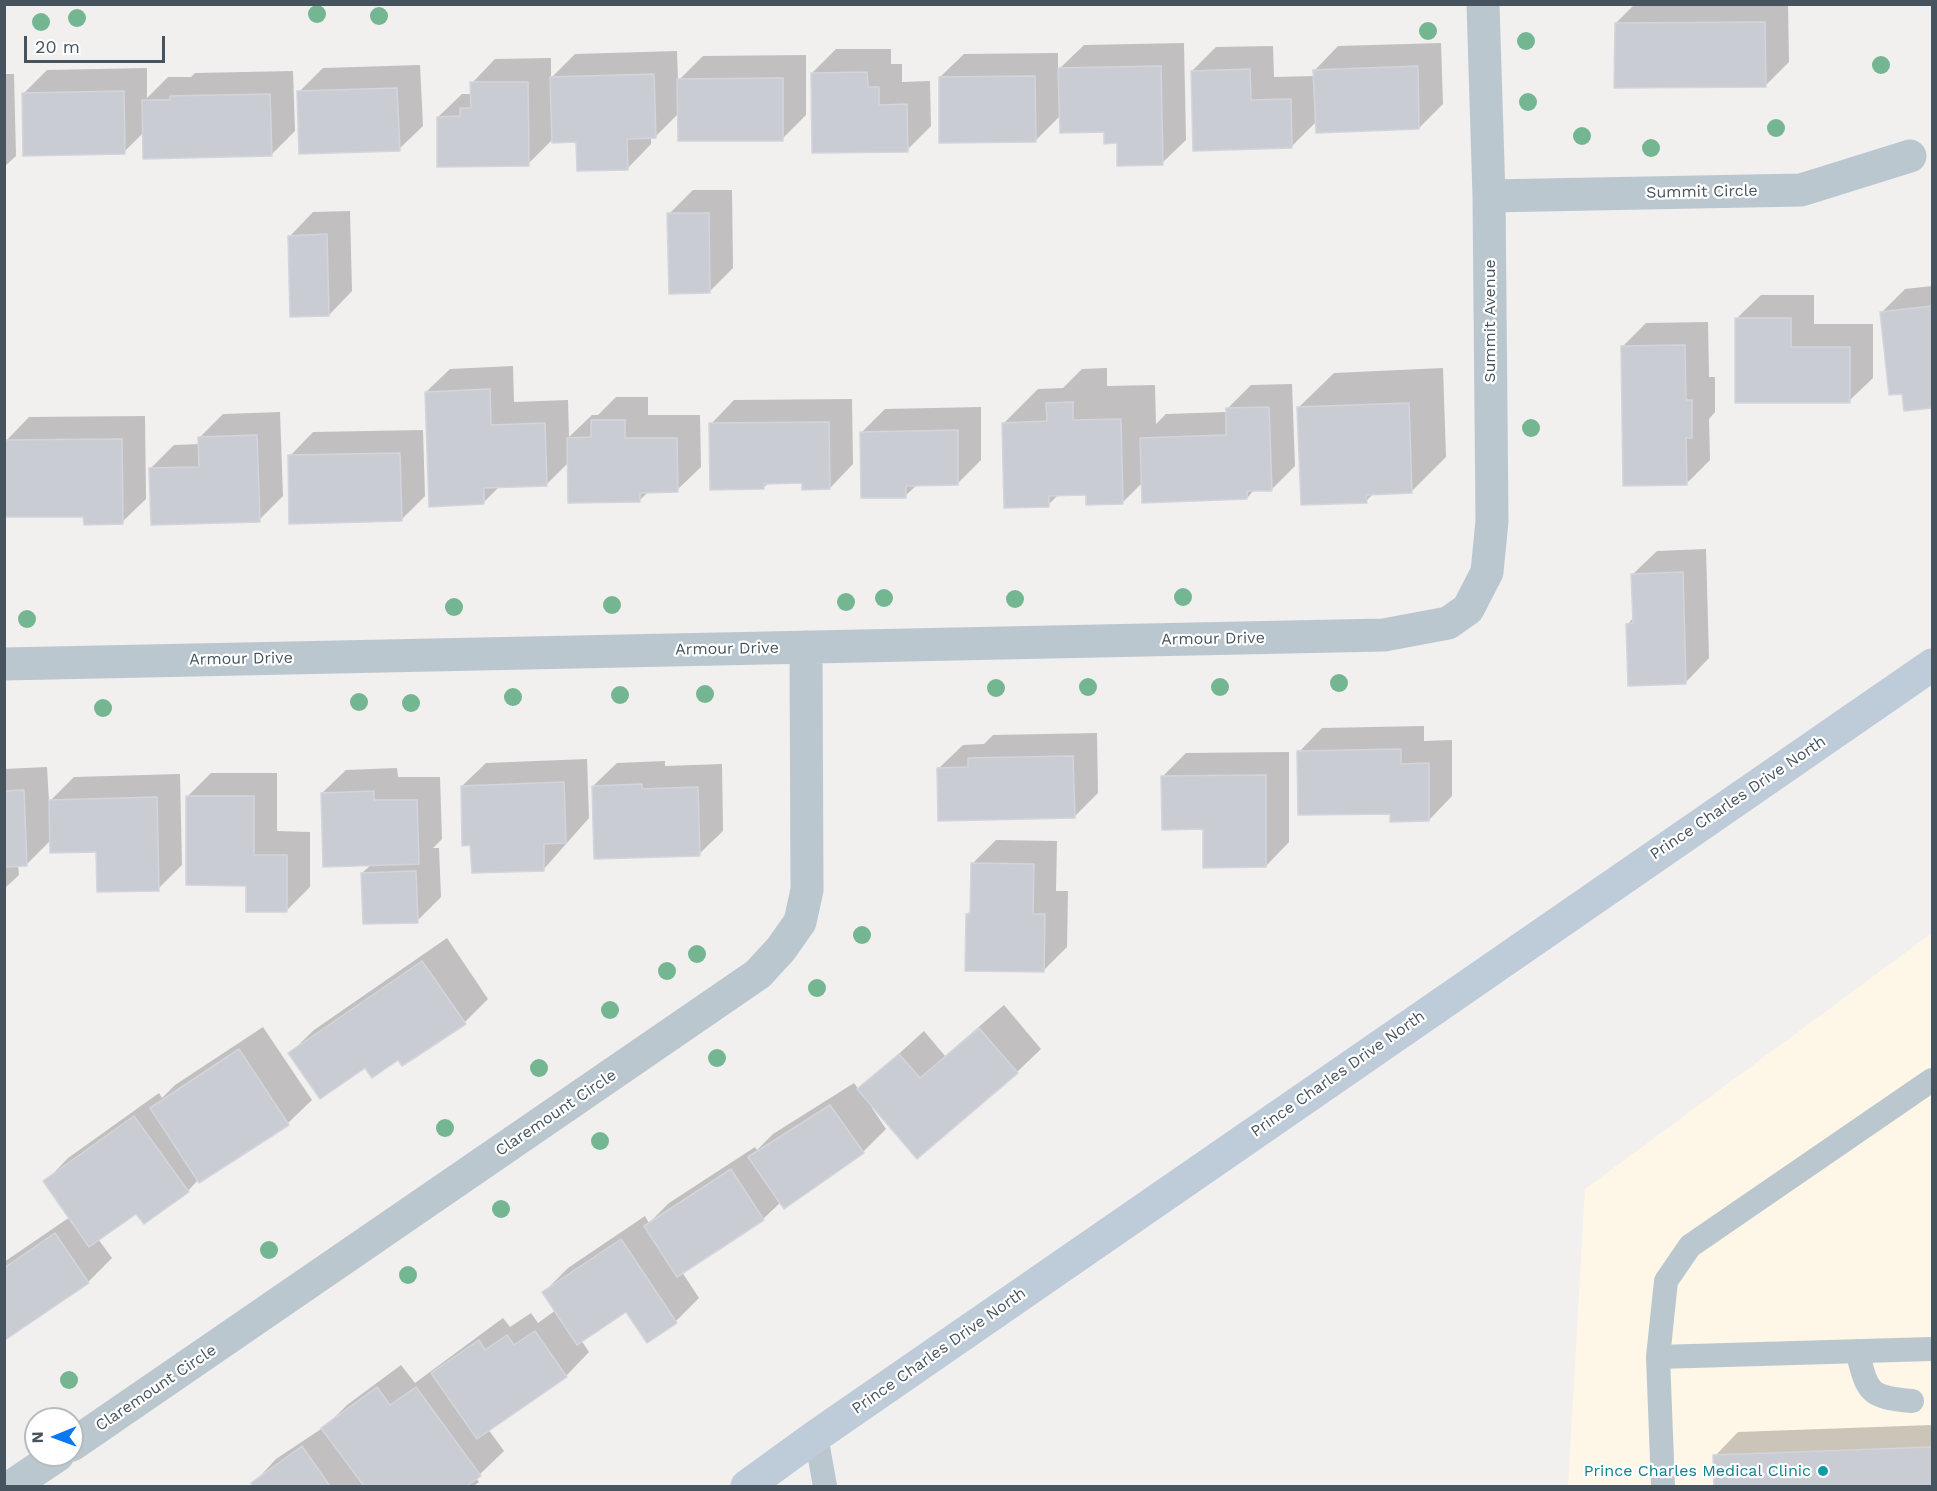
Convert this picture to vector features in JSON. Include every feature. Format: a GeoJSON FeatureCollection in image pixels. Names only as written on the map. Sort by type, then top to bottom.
{"type":"FeatureCollection","features":[{"type":"Feature","properties":{"kind":"main road","name":"Prince Charles Drive North"},"geometry":{"type":"LineString","coordinates":[[747,1486],[816,1436],[1932,665]]}},
{"type":"Feature","properties":{"kind":"street","name":"Summit Avenue"},"geometry":{"type":"LineString","coordinates":[[1448,623],[1468,609],[1487,572],[1492,521],[1489,196],[1483,4]]}},
{"type":"Feature","properties":{"kind":"street","name":"Summit Circle"},"geometry":{"type":"LineString","coordinates":[[1489,196],[1801,190],[1910,156]]}},
{"type":"Feature","properties":{"kind":"street","name":"Armour Drive"},"geometry":{"type":"LineString","coordinates":[[4,664],[1384,635],[1448,623]]}},
{"type":"Feature","properties":{"kind":"street","name":"Claremount Circle"},"geometry":{"type":"LineString","coordinates":[[84,1437],[748,981],[765,966],[800,922],[807,890],[806,647]]}},
{"type":"Feature","properties":{"kind":"street"},"geometry":{"type":"LineString","coordinates":[[12,1486],[40,1467]]}},
{"type":"Feature","properties":{"kind":"lane"},"geometry":{"type":"LineString","coordinates":[[1663,1486],[1658,1357],[1666,1281],[1690,1246],[1932,1080]]}},
{"type":"Feature","properties":{"kind":"lane"},"geometry":{"type":"LineString","coordinates":[[1658,1357],[1932,1349]]}},
{"type":"Feature","properties":{"kind":"lane"},"geometry":{"type":"LineString","coordinates":[[1857,1351],[1864,1380],[1872,1392],[1889,1399],[1912,1401]]}},
{"type":"Feature","properties":{"kind":"lane"},"geometry":{"type":"LineString","coordinates":[[816,1436],[825,1486]]}},
{"type":"Feature","properties":{"kind":"shaded area"},"geometry":{"type":"Polygon","coordinates":[[[1932,933],[1932,1486],[1568,1486],[1585,1189],[1932,933]]]}},
{"type":"Feature","properties":{"kind":"building"},"geometry":{"type":"Polygon","coordinates":[[[1765,22],[1766,87],[1614,88],[1615,23],[1765,22]]]}},
{"type":"Feature","properties":{"kind":"building"},"geometry":{"type":"Polygon","coordinates":[[[1161,66],[1163,165],[1117,166],[1117,143],[1104,144],[1104,132],[1060,133],[1058,68],[1161,66]]]}},
{"type":"Feature","properties":{"kind":"building"},"geometry":{"type":"Polygon","coordinates":[[[1418,66],[1419,129],[1316,133],[1313,70],[1418,66]]]}},
{"type":"Feature","properties":{"kind":"building"},"geometry":{"type":"Polygon","coordinates":[[[1250,69],[1251,100],[1291,99],[1292,148],[1193,151],[1191,71],[1250,69]]]}},
{"type":"Feature","properties":{"kind":"building"},"geometry":{"type":"Polygon","coordinates":[[[867,72],[868,87],[879,87],[879,105],[907,104],[908,152],[812,153],[811,73],[867,72]]]}},
{"type":"Feature","properties":{"kind":"building"},"geometry":{"type":"Polygon","coordinates":[[[654,74],[656,138],[627,139],[628,170],[577,171],[576,142],[552,143],[550,77],[654,74]]]}},
{"type":"Feature","properties":{"kind":"building"},"geometry":{"type":"Polygon","coordinates":[[[1035,76],[1036,142],[939,143],[939,77],[1035,76]]]}},
{"type":"Feature","properties":{"kind":"building"},"geometry":{"type":"Polygon","coordinates":[[[783,78],[783,141],[678,141],[677,79],[783,78]]]}},
{"type":"Feature","properties":{"kind":"building"},"geometry":{"type":"Polygon","coordinates":[[[470,82],[528,82],[529,166],[437,167],[437,117],[460,116],[460,108],[471,108],[470,82]]]}},
{"type":"Feature","properties":{"kind":"building"},"geometry":{"type":"Polygon","coordinates":[[[397,88],[400,151],[299,154],[297,91],[397,88]]]}},
{"type":"Feature","properties":{"kind":"building"},"geometry":{"type":"Polygon","coordinates":[[[124,91],[125,154],[23,156],[22,93],[124,91]]]}},
{"type":"Feature","properties":{"kind":"building"},"geometry":{"type":"Polygon","coordinates":[[[270,94],[272,156],[143,159],[142,100],[170,100],[170,96],[270,94]]]}},
{"type":"Feature","properties":{"kind":"building"},"geometry":{"type":"Polygon","coordinates":[[[667,213],[709,213],[710,293],[669,294],[667,213]]]}},
{"type":"Feature","properties":{"kind":"building"},"geometry":{"type":"Polygon","coordinates":[[[327,234],[329,316],[290,317],[288,236],[327,234]]]}},
{"type":"Feature","properties":{"kind":"building"},"geometry":{"type":"Polygon","coordinates":[[[1932,306],[1932,408],[1904,411],[1902,394],[1889,395],[1880,312],[1932,306]]]}},
{"type":"Feature","properties":{"kind":"building"},"geometry":{"type":"Polygon","coordinates":[[[1735,318],[1791,318],[1791,347],[1850,347],[1850,403],[1735,403],[1735,318]]]}},
{"type":"Feature","properties":{"kind":"building"},"geometry":{"type":"Polygon","coordinates":[[[1685,345],[1686,400],[1692,400],[1692,438],[1686,438],[1687,485],[1623,486],[1621,346],[1685,345]]]}},
{"type":"Feature","properties":{"kind":"building"},"geometry":{"type":"Polygon","coordinates":[[[490,389],[491,425],[545,423],[547,486],[484,488],[484,504],[429,507],[425,392],[490,389]]]}},
{"type":"Feature","properties":{"kind":"building"},"geometry":{"type":"Polygon","coordinates":[[[1073,402],[1073,420],[1121,419],[1123,504],[1086,505],[1086,495],[1049,496],[1049,507],[1004,508],[1002,423],[1047,421],[1046,403],[1073,402]]]}},
{"type":"Feature","properties":{"kind":"building"},"geometry":{"type":"Polygon","coordinates":[[[1409,403],[1412,493],[1366,495],[1367,503],[1301,505],[1297,407],[1409,403]]]}},
{"type":"Feature","properties":{"kind":"building"},"geometry":{"type":"Polygon","coordinates":[[[1269,407],[1272,491],[1247,491],[1247,499],[1142,503],[1140,438],[1226,435],[1226,408],[1269,407]]]}},
{"type":"Feature","properties":{"kind":"building"},"geometry":{"type":"Polygon","coordinates":[[[591,420],[625,420],[625,438],[677,438],[678,492],[640,493],[640,502],[568,503],[567,438],[591,437],[591,420]]]}},
{"type":"Feature","properties":{"kind":"building"},"geometry":{"type":"Polygon","coordinates":[[[829,422],[830,489],[802,490],[802,483],[764,484],[764,489],[710,490],[709,423],[829,422]]]}},
{"type":"Feature","properties":{"kind":"building"},"geometry":{"type":"Polygon","coordinates":[[[958,430],[958,485],[906,486],[906,498],[861,498],[860,432],[958,430]]]}},
{"type":"Feature","properties":{"kind":"building"},"geometry":{"type":"Polygon","coordinates":[[[257,435],[260,522],[151,525],[149,468],[199,467],[198,437],[257,435]]]}},
{"type":"Feature","properties":{"kind":"building"},"geometry":{"type":"Polygon","coordinates":[[[122,439],[123,524],[84,525],[83,517],[5,517],[4,440],[122,439]]]}},
{"type":"Feature","properties":{"kind":"building"},"geometry":{"type":"Polygon","coordinates":[[[400,453],[402,521],[289,524],[288,455],[400,453]]]}},
{"type":"Feature","properties":{"kind":"building"},"geometry":{"type":"Polygon","coordinates":[[[1683,572],[1686,684],[1628,686],[1626,624],[1633,623],[1631,574],[1683,572]]]}},
{"type":"Feature","properties":{"kind":"building"},"geometry":{"type":"Polygon","coordinates":[[[1401,749],[1401,764],[1429,763],[1429,821],[1390,822],[1390,814],[1298,815],[1297,751],[1401,749]]]}},
{"type":"Feature","properties":{"kind":"building"},"geometry":{"type":"Polygon","coordinates":[[[1073,756],[1075,818],[938,821],[937,768],[968,767],[968,758],[1073,756]]]}},
{"type":"Feature","properties":{"kind":"building"},"geometry":{"type":"Polygon","coordinates":[[[1266,775],[1266,867],[1203,868],[1203,829],[1162,830],[1161,776],[1266,775]]]}},
{"type":"Feature","properties":{"kind":"building"},"geometry":{"type":"Polygon","coordinates":[[[564,782],[566,843],[544,844],[544,871],[472,873],[470,845],[462,846],[461,786],[564,782]]]}},
{"type":"Feature","properties":{"kind":"building"},"geometry":{"type":"Polygon","coordinates":[[[642,784],[642,789],[698,787],[700,856],[594,859],[592,786],[642,784]]]}},
{"type":"Feature","properties":{"kind":"building"},"geometry":{"type":"Polygon","coordinates":[[[24,790],[27,866],[4,867],[4,791],[24,790]]]}},
{"type":"Feature","properties":{"kind":"building"},"geometry":{"type":"Polygon","coordinates":[[[374,791],[374,800],[417,800],[419,864],[323,867],[321,793],[374,791]]]}},
{"type":"Feature","properties":{"kind":"building"},"geometry":{"type":"Polygon","coordinates":[[[186,796],[254,796],[254,855],[287,855],[287,912],[246,912],[246,886],[186,885],[186,796]]]}},
{"type":"Feature","properties":{"kind":"building"},"geometry":{"type":"Polygon","coordinates":[[[157,797],[159,891],[97,892],[96,852],[50,853],[49,800],[157,797]]]}},
{"type":"Feature","properties":{"kind":"building"},"geometry":{"type":"Polygon","coordinates":[[[971,863],[1034,864],[1033,914],[1045,914],[1044,972],[965,971],[966,914],[970,914],[971,863]]]}},
{"type":"Feature","properties":{"kind":"building"},"geometry":{"type":"Polygon","coordinates":[[[416,871],[418,923],[363,924],[361,873],[416,871]]]}},
{"type":"Feature","properties":{"kind":"building"},"geometry":{"type":"Polygon","coordinates":[[[422,961],[466,1024],[402,1066],[398,1060],[372,1078],[365,1068],[320,1099],[288,1053],[422,961]]]}},
{"type":"Feature","properties":{"kind":"building"},"geometry":{"type":"Polygon","coordinates":[[[979,1028],[1018,1073],[917,1159],[857,1089],[899,1054],[920,1078],[979,1028]]]}},
{"type":"Feature","properties":{"kind":"building"},"geometry":{"type":"Polygon","coordinates":[[[239,1049],[289,1125],[199,1183],[150,1108],[239,1049]]]}},
{"type":"Feature","properties":{"kind":"building"},"geometry":{"type":"Polygon","coordinates":[[[830,1105],[864,1153],[784,1209],[748,1157],[830,1105]]]}},
{"type":"Feature","properties":{"kind":"building"},"geometry":{"type":"Polygon","coordinates":[[[134,1116],[189,1192],[144,1224],[136,1214],[89,1247],[43,1181],[134,1116]]]}},
{"type":"Feature","properties":{"kind":"building"},"geometry":{"type":"Polygon","coordinates":[[[731,1169],[764,1220],[677,1277],[644,1226],[731,1169]]]}},
{"type":"Feature","properties":{"kind":"building"},"geometry":{"type":"Polygon","coordinates":[[[55,1233],[89,1283],[5,1340],[4,1268],[55,1233]]]}},
{"type":"Feature","properties":{"kind":"building"},"geometry":{"type":"Polygon","coordinates":[[[621,1239],[677,1323],[647,1343],[626,1312],[577,1345],[542,1292],[621,1239]]]}},
{"type":"Feature","properties":{"kind":"building"},"geometry":{"type":"Polygon","coordinates":[[[535,1331],[567,1377],[477,1439],[431,1373],[479,1340],[485,1350],[507,1335],[514,1345],[535,1331]]]}},
{"type":"Feature","properties":{"kind":"building"},"geometry":{"type":"Polygon","coordinates":[[[377,1387],[390,1405],[416,1387],[481,1476],[467,1486],[364,1486],[321,1428],[377,1387]]]}},
{"type":"Feature","properties":{"kind":"building"},"geometry":{"type":"Polygon","coordinates":[[[302,1446],[330,1486],[253,1486],[251,1483],[302,1446]]]}},
{"type":"Feature","properties":{"kind":"building","name":"Prince Charles Medical Clinic"},"geometry":{"type":"Polygon","coordinates":[[[1932,1447],[1932,1486],[1714,1486],[1713,1455],[1932,1447]]]}},
{"type":"Feature","properties":{"kind":"place","name":"Prince Charles Medical Clinic"},"geometry":{"type":"Point","coordinates":[1823,1471]}}]}
